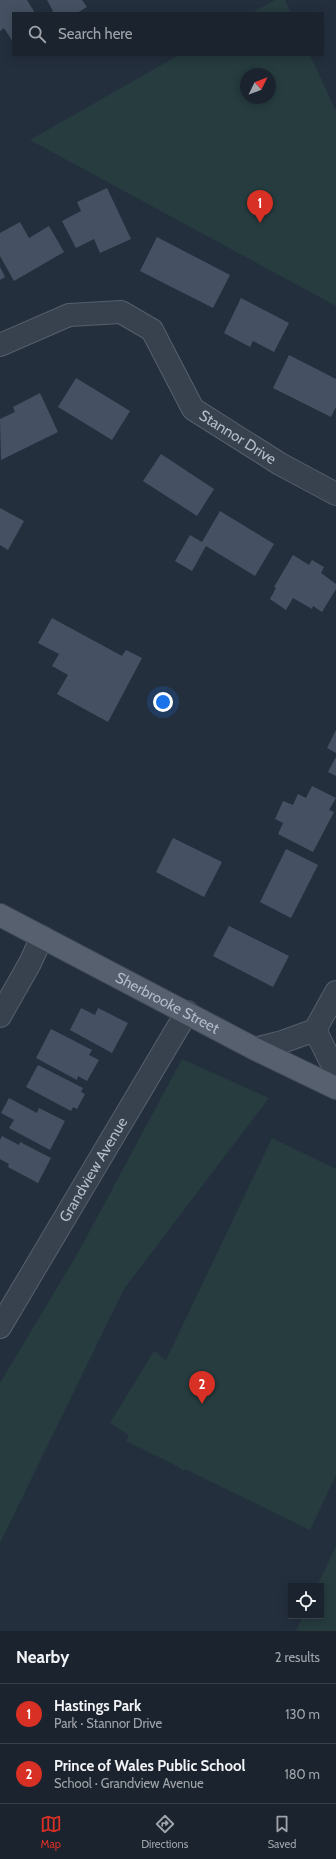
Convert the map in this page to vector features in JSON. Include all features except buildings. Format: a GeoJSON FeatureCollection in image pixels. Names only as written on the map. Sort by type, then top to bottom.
{"type":"FeatureCollection","features":[{"type":"Feature","properties":{"kind":"main road","name":"Sherbrooke Street"},"geometry":{"type":"LineString","coordinates":[[0,915],[255,1049],[336,1088]]}},
{"type":"Feature","properties":{"kind":"street","name":"Stannor Drive"},"geometry":{"type":"LineString","coordinates":[[0,345],[69,315],[121,312],[152,330],[193,409],[280,464],[336,494]]}},
{"type":"Feature","properties":{"kind":"street"},"geometry":{"type":"LineString","coordinates":[[0,1016],[30,963],[42,937]]}},
{"type":"Feature","properties":{"kind":"street"},"geometry":{"type":"LineString","coordinates":[[255,1049],[282,1042],[315,1030],[336,992]]}},
{"type":"Feature","properties":{"kind":"street","name":"Grandview Avenue"},"geometry":{"type":"LineString","coordinates":[[0,1327],[187,1012]]}},
{"type":"Feature","properties":{"kind":"street"},"geometry":{"type":"LineString","coordinates":[[315,1030],[336,1072]]}},
{"type":"Feature","properties":{"kind":"green space"},"geometry":{"type":"Polygon","coordinates":[[[275,0],[285,0],[291,12],[254,12],[275,0]]]}},
{"type":"Feature","properties":{"kind":"green space"},"geometry":{"type":"Polygon","coordinates":[[[177,56],[310,56],[336,111],[336,306],[30,140],[177,56]]]}},
{"type":"Feature","properties":{"kind":"green space"},"geometry":{"type":"Polygon","coordinates":[[[182,1059],[269,1098],[124,1289],[0,1543],[0,1383],[79,1251],[182,1059]]]}},
{"type":"Feature","properties":{"kind":"green space"},"geometry":{"type":"Polygon","coordinates":[[[272,1138],[336,1169],[336,1475],[310,1530],[185,1469],[184,1471],[126,1441],[129,1435],[110,1423],[154,1351],[166,1360],[272,1138]]]}},
{"type":"Feature","properties":{"kind":"green space"},"geometry":{"type":"Polygon","coordinates":[[[336,1546],[336,1631],[296,1631],[302,1619],[324,1619],[324,1583],[318,1583],[336,1546]]]}},
{"type":"Feature","properties":{"kind":"place","name":"Hastings Park"},"geometry":{"type":"Point","coordinates":[260,223]}},
{"type":"Feature","properties":{"kind":"place","name":"Prince of Wales Public School"},"geometry":{"type":"Point","coordinates":[202,1404]}}]}
